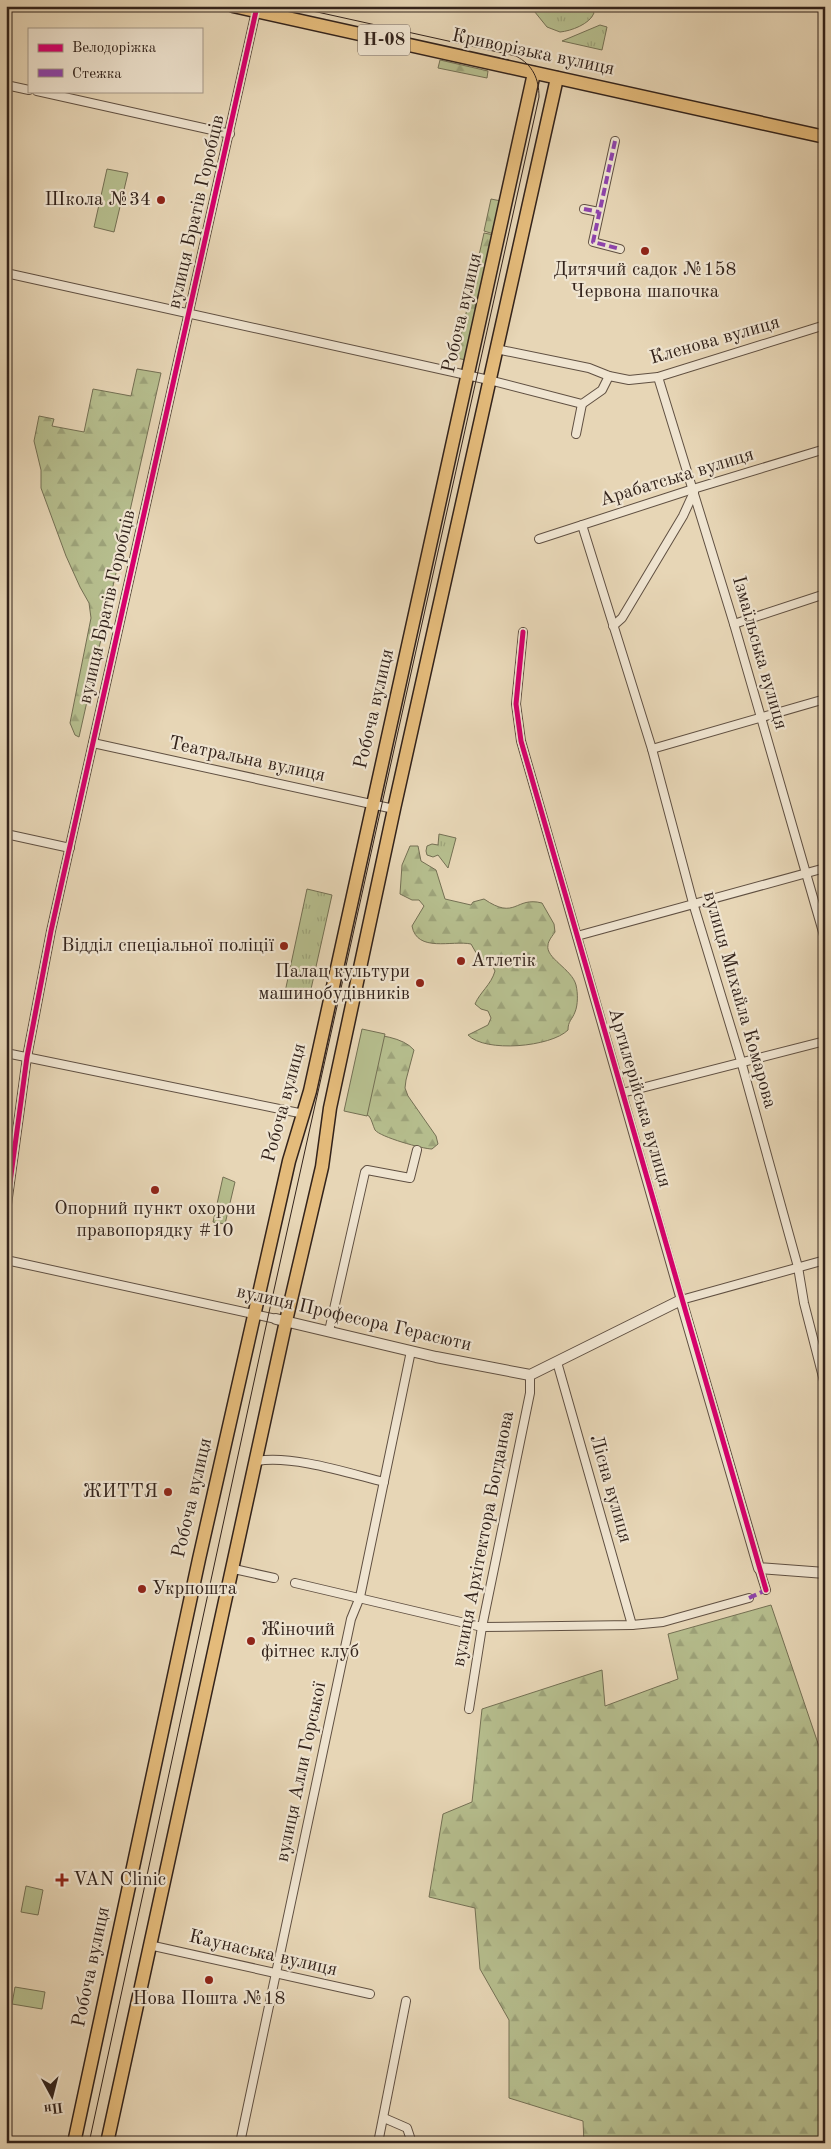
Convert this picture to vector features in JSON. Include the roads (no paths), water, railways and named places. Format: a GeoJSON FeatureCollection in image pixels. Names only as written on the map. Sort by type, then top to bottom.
{"type":"FeatureCollection","features":[{"type":"Feature","properties":{"kind":"main road","name":"Криворізька вулиця"},"geometry":{"type":"LineString","coordinates":[[233,6],[825,137]]}},
{"type":"Feature","properties":{"kind":"main road","name":"Робоча вулиця"},"geometry":{"type":"LineString","coordinates":[[74,2143],[199,1559],[289,1161],[304,1114],[534,73]]}},
{"type":"Feature","properties":{"kind":"main road"},"geometry":{"type":"LineString","coordinates":[[107,2143],[149,1946],[234,1569],[256,1461],[281,1320],[322,1168],[330,1108],[394,809],[557,78]]}},
{"type":"Feature","properties":{"kind":"street","name":"вулиця Братів Горобців"},"geometry":{"type":"LineString","coordinates":[[6,1212],[26,1057],[51,931],[256,11]]}},
{"type":"Feature","properties":{"kind":"street"},"geometry":{"type":"LineString","coordinates":[[6,84],[28,90]]}},
{"type":"Feature","properties":{"kind":"street"},"geometry":{"type":"LineString","coordinates":[[41,92],[230,134]]}},
{"type":"Feature","properties":{"kind":"street"},"geometry":{"type":"LineString","coordinates":[[615,141],[593,242],[620,249]]}},
{"type":"Feature","properties":{"kind":"street"},"geometry":{"type":"LineString","coordinates":[[584,209],[599,212]]}},
{"type":"Feature","properties":{"kind":"street"},"geometry":{"type":"LineString","coordinates":[[6,273],[490,380],[582,404]]}},
{"type":"Feature","properties":{"kind":"street","name":"Кленова вулиця"},"geometry":{"type":"LineString","coordinates":[[496,350],[589,368],[609,376],[629,380],[658,377],[825,325]]}},
{"type":"Feature","properties":{"kind":"street"},"geometry":{"type":"LineString","coordinates":[[576,434],[582,404],[602,390],[609,376]]}},
{"type":"Feature","properties":{"kind":"street","name":"Ізмаїльська вулиця"},"geometry":{"type":"LineString","coordinates":[[658,377],[762,718],[825,939]]}},
{"type":"Feature","properties":{"kind":"street","name":"Арабатська вулиця"},"geometry":{"type":"LineString","coordinates":[[539,538],[825,449]]}},
{"type":"Feature","properties":{"kind":"street"},"geometry":{"type":"LineString","coordinates":[[613,626],[622,618],[683,516],[693,490]]}},
{"type":"Feature","properties":{"kind":"street","name":"вулиця Михайла Комарова"},"geometry":{"type":"LineString","coordinates":[[582,525],[652,750],[693,903],[741,1061],[798,1267],[804,1303],[825,1385]]}},
{"type":"Feature","properties":{"kind":"street"},"geometry":{"type":"LineString","coordinates":[[734,624],[825,594]]}},
{"type":"Feature","properties":{"kind":"street","name":"Артилерійська вулиця"},"geometry":{"type":"LineString","coordinates":[[523,632],[516,704],[521,741],[759,1568]]}},
{"type":"Feature","properties":{"kind":"street"},"geometry":{"type":"LineString","coordinates":[[652,750],[825,699]]}},
{"type":"Feature","properties":{"kind":"street","name":"Театральна вулиця"},"geometry":{"type":"LineString","coordinates":[[93,743],[394,809]]}},
{"type":"Feature","properties":{"kind":"street"},"geometry":{"type":"LineString","coordinates":[[6,834],[70,848]]}},
{"type":"Feature","properties":{"kind":"street"},"geometry":{"type":"LineString","coordinates":[[577,936],[825,868]]}},
{"type":"Feature","properties":{"kind":"street"},"geometry":{"type":"LineString","coordinates":[[622,1093],[825,1041]]}},
{"type":"Feature","properties":{"kind":"street"},"geometry":{"type":"LineString","coordinates":[[6,1053],[304,1114]]}},
{"type":"Feature","properties":{"kind":"street"},"geometry":{"type":"LineString","coordinates":[[329,1331],[365,1173],[368,1170],[410,1178],[417,1150]]}},
{"type":"Feature","properties":{"kind":"street","name":"вулиця Професора Герасюти"},"geometry":{"type":"LineString","coordinates":[[6,1260],[281,1320],[411,1351],[530,1375]]}},
{"type":"Feature","properties":{"kind":"street"},"geometry":{"type":"LineString","coordinates":[[530,1375],[681,1300],[825,1260]]}},
{"type":"Feature","properties":{"kind":"street","name":"вулиця Алли Горської"},"geometry":{"type":"LineString","coordinates":[[240,2143],[351,1620],[360,1597],[411,1351]]}},
{"type":"Feature","properties":{"kind":"street","name":"Лісна вулиця"},"geometry":{"type":"LineString","coordinates":[[556,1362],[632,1625]]}},
{"type":"Feature","properties":{"kind":"street","name":"вулиця Архітектора Богданова"},"geometry":{"type":"LineString","coordinates":[[469,1709],[482,1627],[530,1393],[530,1375]]}},
{"type":"Feature","properties":{"kind":"street"},"geometry":{"type":"LineString","coordinates":[[256,1461],[278,1460],[384,1482]]}},
{"type":"Feature","properties":{"kind":"street"},"geometry":{"type":"LineString","coordinates":[[766,1590],[759,1568],[825,1573]]}},
{"type":"Feature","properties":{"kind":"street"},"geometry":{"type":"LineString","coordinates":[[234,1569],[274,1578]]}},
{"type":"Feature","properties":{"kind":"street"},"geometry":{"type":"LineString","coordinates":[[294,1583],[482,1627],[632,1625],[663,1622],[749,1598]]}},
{"type":"Feature","properties":{"kind":"street","name":"Каунаська вулиця"},"geometry":{"type":"LineString","coordinates":[[149,1946],[370,1994]]}},
{"type":"Feature","properties":{"kind":"street"},"geometry":{"type":"LineString","coordinates":[[378,2143],[406,2001]]}},
{"type":"Feature","properties":{"kind":"street"},"geometry":{"type":"LineString","coordinates":[[384,2118],[407,2128],[412,2143]]}},
{"type":"Feature","properties":{"kind":"tram line"},"geometry":{"type":"LineString","coordinates":[[89,2143],[268,1317],[539,97],[538,84],[534,73],[527,64],[516,56],[290,6]]}},
{"type":"Feature","properties":{"kind":"place","name":"Школа №34"},"geometry":{"type":"Point","coordinates":[161,200]}},
{"type":"Feature","properties":{"kind":"place","name":"Дитячий садок №158 Червона шапочка"},"geometry":{"type":"Point","coordinates":[645,251]}},
{"type":"Feature","properties":{"kind":"place","name":"Відділ спеціальної поліції"},"geometry":{"type":"Point","coordinates":[284,946]}},
{"type":"Feature","properties":{"kind":"place","name":"Атлетік"},"geometry":{"type":"Point","coordinates":[461,961]}},
{"type":"Feature","properties":{"kind":"place","name":"Палац культури машинобудівників"},"geometry":{"type":"Point","coordinates":[420,983]}},
{"type":"Feature","properties":{"kind":"place","name":"Опорний пункт охорони правопорядку #10"},"geometry":{"type":"Point","coordinates":[155,1190]}},
{"type":"Feature","properties":{"kind":"place","name":"ЖИТТЯ"},"geometry":{"type":"Point","coordinates":[168,1492]}},
{"type":"Feature","properties":{"kind":"place","name":"Укрпошта"},"geometry":{"type":"Point","coordinates":[142,1589]}},
{"type":"Feature","properties":{"kind":"place","name":"Жіночий фітнес клуб"},"geometry":{"type":"Point","coordinates":[251,1641]}},
{"type":"Feature","properties":{"kind":"place","name":"VAN Clinic"},"geometry":{"type":"Point","coordinates":[62,1880]}},
{"type":"Feature","properties":{"kind":"place","name":"Нова Пошта №18"},"geometry":{"type":"Point","coordinates":[209,1980]}}]}
